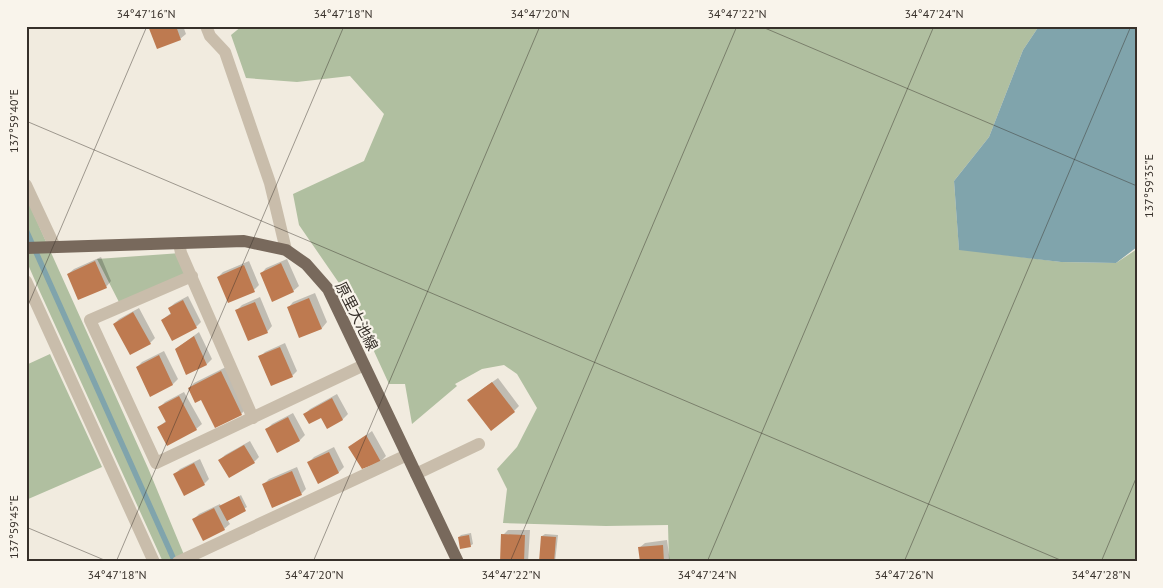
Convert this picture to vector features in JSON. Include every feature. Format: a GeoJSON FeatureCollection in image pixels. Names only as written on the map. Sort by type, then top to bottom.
{"type":"FeatureCollection","features":[{"type":"Feature","properties":{"kind":"main road","name":"原里大池線"},"geometry":{"type":"LineString","coordinates":[[26,248],[244,242],[286,250],[306,264],[328,289],[458,562]]}},
{"type":"Feature","properties":{"kind":"street"},"geometry":{"type":"LineString","coordinates":[[206,26],[210,36],[225,52],[270,184],[286,250]]}},
{"type":"Feature","properties":{"kind":"street"},"geometry":{"type":"LineString","coordinates":[[26,185],[50,247]]}},
{"type":"Feature","properties":{"kind":"street"},"geometry":{"type":"LineString","coordinates":[[179,243],[181,253],[252,418]]}},
{"type":"Feature","properties":{"kind":"street"},"geometry":{"type":"LineString","coordinates":[[192,276],[90,320],[156,463],[364,365]]}},
{"type":"Feature","properties":{"kind":"street"},"geometry":{"type":"LineString","coordinates":[[26,281],[154,562]]}},
{"type":"Feature","properties":{"kind":"street"},"geometry":{"type":"LineString","coordinates":[[416,474],[479,444]]}},
{"type":"Feature","properties":{"kind":"street"},"geometry":{"type":"LineString","coordinates":[[180,561],[407,455]]}},
{"type":"Feature","properties":{"kind":"green space"},"geometry":{"type":"Polygon","coordinates":[[[242,26],[1039,26],[1023,50],[989,137],[954,181],[959,249],[1061,262],[1116,263],[1137,249],[1137,562],[669,562],[668,525],[606,526],[503,523],[507,489],[497,469],[517,447],[537,408],[517,374],[504,365],[482,369],[455,384],[457,386],[412,424],[405,384],[389,384],[350,299],[299,225],[293,194],[364,161],[384,114],[350,76],[297,82],[246,78],[231,35],[242,26]]]}},
{"type":"Feature","properties":{"kind":"green space"},"geometry":{"type":"Polygon","coordinates":[[[26,197],[148,468],[187,562],[163,562],[40,292],[26,260],[26,197]]]}},
{"type":"Feature","properties":{"kind":"green space"},"geometry":{"type":"Polygon","coordinates":[[[181,253],[192,276],[121,306],[97,259],[181,253]]]}},
{"type":"Feature","properties":{"kind":"green space"},"geometry":{"type":"Polygon","coordinates":[[[50,354],[102,467],[26,500],[26,365],[50,354]]]}},
{"type":"Feature","properties":{"kind":"water"},"geometry":{"type":"Polygon","coordinates":[[[1039,26],[1137,26],[1137,247],[1116,263],[1061,262],[959,250],[954,181],[989,137],[1023,50],[1039,26]]]}},
{"type":"Feature","properties":{"kind":"building"},"geometry":{"type":"Polygon","coordinates":[[[148,26],[176,26],[181,40],[157,49],[148,26]]]}},
{"type":"Feature","properties":{"kind":"building"},"geometry":{"type":"Polygon","coordinates":[[[95,261],[107,288],[78,300],[67,274],[95,261]]]}},
{"type":"Feature","properties":{"kind":"building"},"geometry":{"type":"Polygon","coordinates":[[[281,263],[294,292],[272,302],[260,273],[281,263]]]}},
{"type":"Feature","properties":{"kind":"building"},"geometry":{"type":"Polygon","coordinates":[[[244,265],[255,292],[228,303],[217,277],[244,265]]]}},
{"type":"Feature","properties":{"kind":"building"},"geometry":{"type":"Polygon","coordinates":[[[309,298],[322,329],[299,338],[287,307],[309,298]]]}},
{"type":"Feature","properties":{"kind":"building"},"geometry":{"type":"Polygon","coordinates":[[[183,300],[197,328],[172,341],[161,320],[171,314],[168,308],[183,300]]]}},
{"type":"Feature","properties":{"kind":"building"},"geometry":{"type":"Polygon","coordinates":[[[255,302],[268,333],[248,341],[235,310],[255,302]]]}},
{"type":"Feature","properties":{"kind":"building"},"geometry":{"type":"Polygon","coordinates":[[[133,312],[151,344],[130,355],[113,324],[133,312]]]}},
{"type":"Feature","properties":{"kind":"building"},"geometry":{"type":"Polygon","coordinates":[[[194,336],[207,365],[186,375],[175,349],[194,336]]]}},
{"type":"Feature","properties":{"kind":"building"},"geometry":{"type":"Polygon","coordinates":[[[280,347],[293,377],[271,386],[258,356],[280,347]]]}},
{"type":"Feature","properties":{"kind":"building"},"geometry":{"type":"Polygon","coordinates":[[[159,355],[173,385],[150,397],[136,367],[159,355]]]}},
{"type":"Feature","properties":{"kind":"building"},"geometry":{"type":"Polygon","coordinates":[[[221,371],[242,415],[215,428],[201,400],[195,403],[188,388],[221,371]]]}},
{"type":"Feature","properties":{"kind":"building"},"geometry":{"type":"Polygon","coordinates":[[[492,382],[515,412],[491,431],[467,400],[492,382]]]}},
{"type":"Feature","properties":{"kind":"building"},"geometry":{"type":"Polygon","coordinates":[[[179,396],[197,430],[167,446],[157,427],[166,422],[158,407],[179,396]]]}},
{"type":"Feature","properties":{"kind":"building"},"geometry":{"type":"Polygon","coordinates":[[[332,398],[343,420],[327,429],[321,418],[309,424],[303,414],[332,398]]]}},
{"type":"Feature","properties":{"kind":"building"},"geometry":{"type":"Polygon","coordinates":[[[288,417],[300,441],[277,453],[265,429],[288,417]]]}},
{"type":"Feature","properties":{"kind":"building"},"geometry":{"type":"Polygon","coordinates":[[[366,435],[381,462],[362,469],[348,447],[366,435]]]}},
{"type":"Feature","properties":{"kind":"building"},"geometry":{"type":"Polygon","coordinates":[[[244,445],[255,463],[229,478],[218,460],[244,445]]]}},
{"type":"Feature","properties":{"kind":"building"},"geometry":{"type":"Polygon","coordinates":[[[329,452],[339,473],[318,484],[307,462],[329,452]]]}},
{"type":"Feature","properties":{"kind":"building"},"geometry":{"type":"Polygon","coordinates":[[[194,463],[205,485],[184,496],[173,474],[194,463]]]}},
{"type":"Feature","properties":{"kind":"building"},"geometry":{"type":"Polygon","coordinates":[[[292,471],[302,495],[272,508],[262,484],[292,471]]]}},
{"type":"Feature","properties":{"kind":"building"},"geometry":{"type":"Polygon","coordinates":[[[239,496],[246,511],[227,521],[219,506],[239,496]]]}},
{"type":"Feature","properties":{"kind":"building"},"geometry":{"type":"Polygon","coordinates":[[[214,508],[225,530],[203,541],[192,519],[214,508]]]}},
{"type":"Feature","properties":{"kind":"building"},"geometry":{"type":"Polygon","coordinates":[[[501,534],[525,535],[524,562],[500,562],[501,534]]]}},
{"type":"Feature","properties":{"kind":"building"},"geometry":{"type":"Polygon","coordinates":[[[469,535],[471,547],[460,549],[458,537],[469,535]]]}},
{"type":"Feature","properties":{"kind":"building"},"geometry":{"type":"Polygon","coordinates":[[[541,536],[556,537],[554,562],[539,562],[541,536]]]}},
{"type":"Feature","properties":{"kind":"building"},"geometry":{"type":"Polygon","coordinates":[[[663,545],[664,562],[640,562],[638,547],[663,545]]]}},
{"type":"Feature","properties":{"kind":"waterway"},"geometry":{"type":"LineString","coordinates":[[26,230],[175,562]]}}]}
